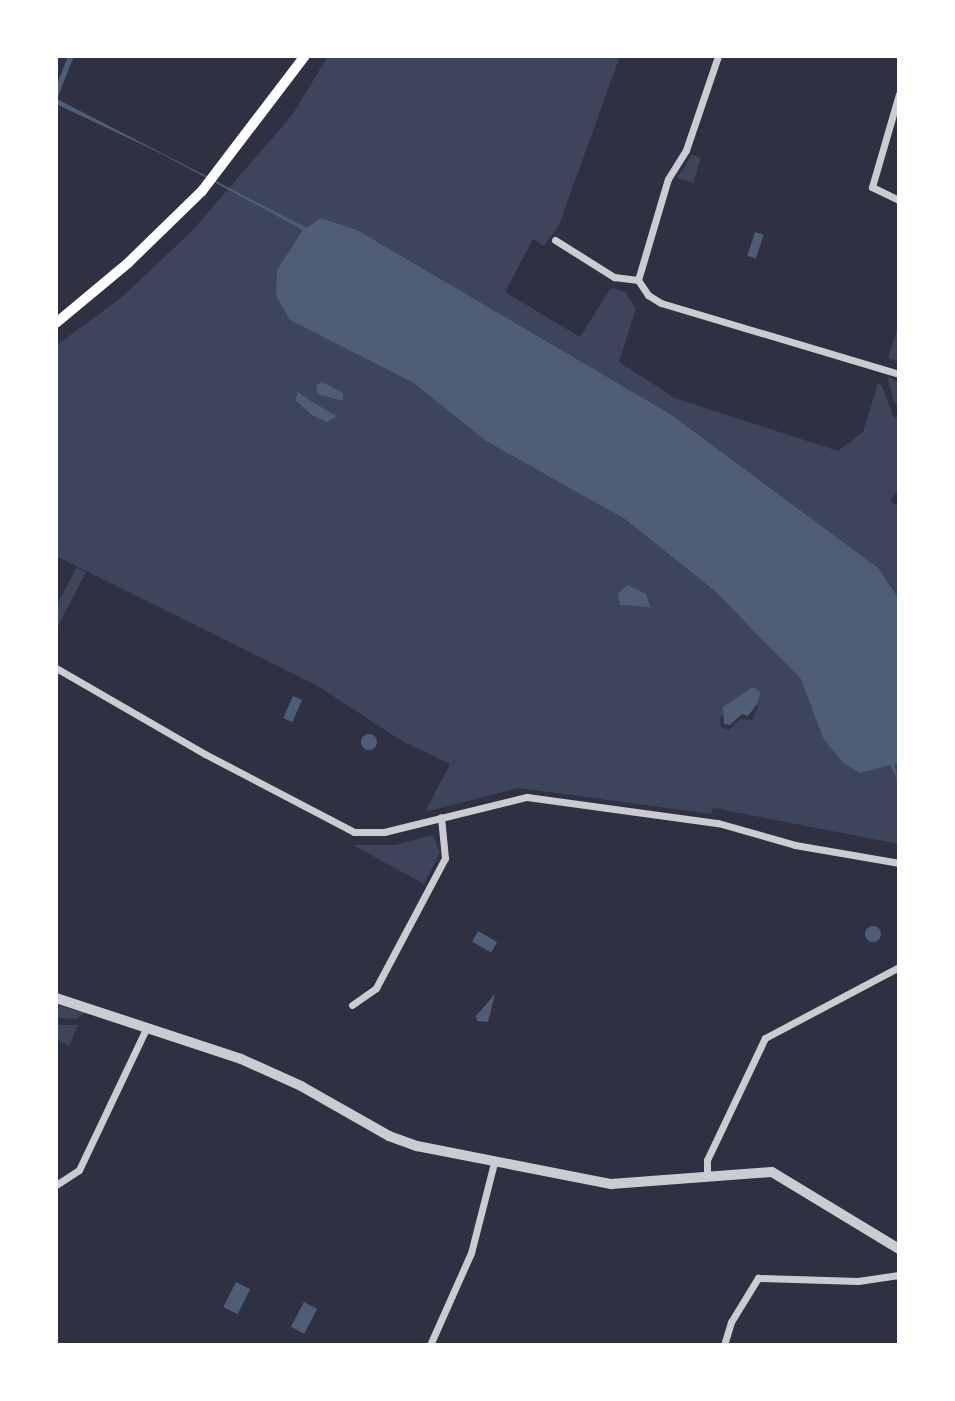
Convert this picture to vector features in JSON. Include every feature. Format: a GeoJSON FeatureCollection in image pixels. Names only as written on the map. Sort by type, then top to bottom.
{"type":"FeatureCollection","features":[{"type":"Feature","properties":{"kind":"main road"},"geometry":{"type":"LineString","coordinates":[[56,323],[128,263],[202,191],[306,56]]}},
{"type":"Feature","properties":{"kind":"street"},"geometry":{"type":"LineString","coordinates":[[638,280],[668,179],[686,150],[718,56]]}},
{"type":"Feature","properties":{"kind":"street"},"geometry":{"type":"LineString","coordinates":[[899,94],[872,187],[899,200]]}},
{"type":"Feature","properties":{"kind":"street"},"geometry":{"type":"LineString","coordinates":[[555,240],[614,277],[638,280],[648,295],[661,303],[899,374]]}},
{"type":"Feature","properties":{"kind":"street"},"geometry":{"type":"LineString","coordinates":[[56,668],[341,828],[369,834],[527,797],[718,823],[795,845],[899,863]]}},
{"type":"Feature","properties":{"kind":"street"},"geometry":{"type":"LineString","coordinates":[[352,1004],[376,989],[445,858],[441,817]]}},
{"type":"Feature","properties":{"kind":"street"},"geometry":{"type":"LineString","coordinates":[[707,1174],[707,1160],[765,1038],[899,967]]}},
{"type":"Feature","properties":{"kind":"street"},"geometry":{"type":"LineString","coordinates":[[56,998],[275,1073],[389,1136],[494,1163],[611,1184],[759,1170],[782,1174],[899,1249]]}},
{"type":"Feature","properties":{"kind":"street"},"geometry":{"type":"LineString","coordinates":[[56,1185],[79,1170],[147,1027]]}},
{"type":"Feature","properties":{"kind":"street"},"geometry":{"type":"LineString","coordinates":[[430,1345],[471,1253],[494,1163]]}},
{"type":"Feature","properties":{"kind":"street"},"geometry":{"type":"LineString","coordinates":[[724,1345],[731,1322],[758,1278],[858,1281],[899,1275]]}},
{"type":"Feature","properties":{"kind":"shaded area"},"geometry":{"type":"Polygon","coordinates":[[[68,56],[74,56],[57,99],[307,228],[320,218],[357,230],[670,414],[878,568],[899,599],[899,763],[894,765],[899,783],[890,765],[860,773],[843,763],[823,738],[801,679],[715,591],[625,519],[486,441],[414,383],[290,320],[276,295],[277,270],[303,230],[162,154],[56,104],[56,87],[68,56]]]}},
{"type":"Feature","properties":{"kind":"shaded area"},"geometry":{"type":"Polygon","coordinates":[[[328,56],[620,56],[559,225],[544,246],[533,239],[505,292],[580,337],[611,288],[625,292],[636,309],[619,362],[675,398],[838,451],[863,432],[878,383],[882,386],[893,416],[899,420],[899,487],[890,501],[899,507],[899,844],[713,808],[711,814],[519,788],[425,812],[450,764],[402,741],[316,685],[56,556],[56,346],[122,297],[192,231],[293,114],[328,56]],[[759,705],[720,717],[721,727],[729,730],[740,719],[752,720],[759,705]]]}},
{"type":"Feature","properties":{"kind":"shaded area"},"geometry":{"type":"Polygon","coordinates":[[[692,155],[701,158],[693,183],[677,178],[692,155]]]}},
{"type":"Feature","properties":{"kind":"shaded area"},"geometry":{"type":"Polygon","coordinates":[[[755,232],[764,235],[756,259],[747,256],[755,232]]]}},
{"type":"Feature","properties":{"kind":"shaded area"},"geometry":{"type":"Polygon","coordinates":[[[899,323],[899,362],[888,358],[899,323]]]}},
{"type":"Feature","properties":{"kind":"shaded area"},"geometry":{"type":"Polygon","coordinates":[[[887,376],[899,383],[899,406],[894,403],[887,376]]]}},
{"type":"Feature","properties":{"kind":"shaded area"},"geometry":{"type":"Polygon","coordinates":[[[322,382],[343,393],[343,401],[318,394],[316,385],[322,382]]]}},
{"type":"Feature","properties":{"kind":"shaded area"},"geometry":{"type":"Polygon","coordinates":[[[298,392],[337,416],[327,422],[312,415],[295,400],[298,392]]]}},
{"type":"Feature","properties":{"kind":"shaded area"},"geometry":{"type":"Polygon","coordinates":[[[76,568],[86,572],[56,630],[56,607],[76,568]]]}},
{"type":"Feature","properties":{"kind":"shaded area"},"geometry":{"type":"Polygon","coordinates":[[[628,585],[646,594],[650,607],[620,605],[618,593],[628,585]]]}},
{"type":"Feature","properties":{"kind":"shaded area"},"geometry":{"type":"Polygon","coordinates":[[[753,687],[761,692],[757,704],[748,716],[742,714],[730,725],[724,724],[723,707],[753,687]]]}},
{"type":"Feature","properties":{"kind":"shaded area"},"geometry":{"type":"Polygon","coordinates":[[[293,696],[302,700],[292,722],[283,718],[293,696]]]}},
{"type":"Feature","properties":{"kind":"shaded area"},"geometry":{"type":"Polygon","coordinates":[[[369,734],[375,736],[375,748],[369,750],[363,748],[361,742],[363,736],[369,734]]]}},
{"type":"Feature","properties":{"kind":"shaded area"},"geometry":{"type":"Polygon","coordinates":[[[433,835],[440,853],[424,884],[353,845],[395,845],[433,835]]]}},
{"type":"Feature","properties":{"kind":"shaded area"},"geometry":{"type":"Polygon","coordinates":[[[870,926],[876,926],[881,934],[879,940],[870,942],[865,937],[865,931],[870,926]]]}},
{"type":"Feature","properties":{"kind":"shaded area"},"geometry":{"type":"Polygon","coordinates":[[[478,931],[497,942],[491,952],[472,941],[478,931]]]}},
{"type":"Feature","properties":{"kind":"shaded area"},"geometry":{"type":"Polygon","coordinates":[[[495,994],[488,1022],[477,1021],[476,1016],[495,994]]]}},
{"type":"Feature","properties":{"kind":"shaded area"},"geometry":{"type":"Polygon","coordinates":[[[56,1005],[85,1013],[76,1019],[56,1018],[56,1005]]]}},
{"type":"Feature","properties":{"kind":"shaded area"},"geometry":{"type":"Polygon","coordinates":[[[56,1025],[78,1025],[69,1046],[56,1039],[56,1025]]]}},
{"type":"Feature","properties":{"kind":"shaded area"},"geometry":{"type":"Polygon","coordinates":[[[236,1282],[250,1289],[238,1314],[223,1307],[236,1282]]]}},
{"type":"Feature","properties":{"kind":"shaded area"},"geometry":{"type":"Polygon","coordinates":[[[304,1302],[317,1309],[304,1334],[291,1327],[304,1302]]]}}]}
